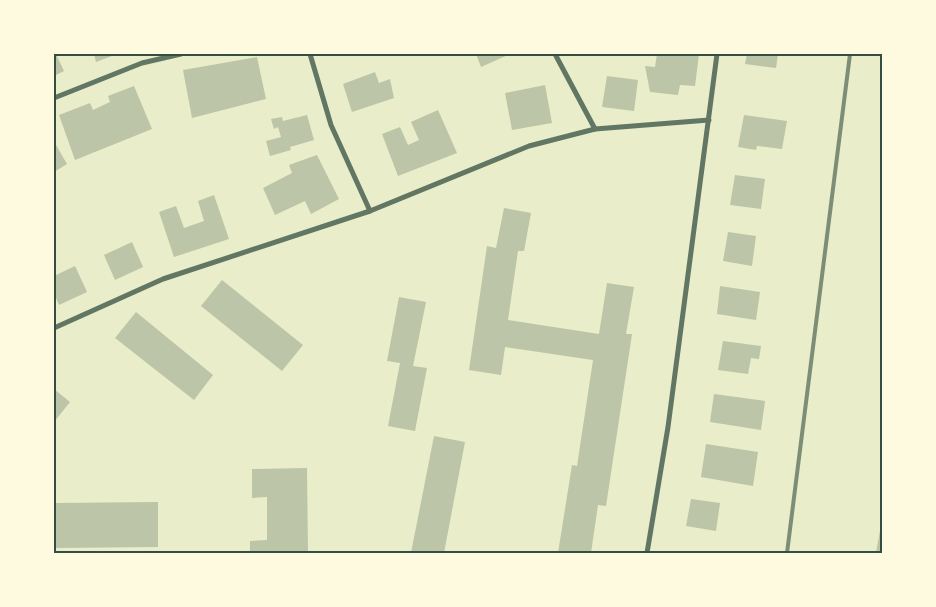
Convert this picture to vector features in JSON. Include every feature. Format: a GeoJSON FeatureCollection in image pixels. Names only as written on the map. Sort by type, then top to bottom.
{"type":"FeatureCollection","features":[{"type":"Feature","properties":{"kind":"street"},"geometry":{"type":"LineString","coordinates":[[54,98],[142,63],[181,54]]}},
{"type":"Feature","properties":{"kind":"street"},"geometry":{"type":"LineString","coordinates":[[310,54],[331,125],[370,212]]}},
{"type":"Feature","properties":{"kind":"street"},"geometry":{"type":"LineString","coordinates":[[555,54],[595,129]]}},
{"type":"Feature","properties":{"kind":"street"},"geometry":{"type":"LineString","coordinates":[[647,553],[670,417],[717,54]]}},
{"type":"Feature","properties":{"kind":"street"},"geometry":{"type":"LineString","coordinates":[[54,328],[162,279],[370,212],[529,146],[595,129],[709,120]]}},
{"type":"Feature","properties":{"kind":"building"},"geometry":{"type":"Polygon","coordinates":[[[54,54],[56,54],[64,71],[54,76],[54,54]]]}},
{"type":"Feature","properties":{"kind":"building"},"geometry":{"type":"Polygon","coordinates":[[[94,54],[117,54],[96,62],[94,54]]]}},
{"type":"Feature","properties":{"kind":"building"},"geometry":{"type":"Polygon","coordinates":[[[476,54],[510,54],[481,67],[476,54]]]}},
{"type":"Feature","properties":{"kind":"building"},"geometry":{"type":"Polygon","coordinates":[[[657,54],[699,54],[695,86],[680,85],[678,95],[650,92],[645,66],[655,67],[657,54]]]}},
{"type":"Feature","properties":{"kind":"building"},"geometry":{"type":"Polygon","coordinates":[[[747,54],[778,54],[776,68],[745,64],[747,54]]]}},
{"type":"Feature","properties":{"kind":"building"},"geometry":{"type":"Polygon","coordinates":[[[257,57],[266,99],[192,118],[183,70],[257,57]]]}},
{"type":"Feature","properties":{"kind":"building"},"geometry":{"type":"Polygon","coordinates":[[[375,72],[379,83],[390,79],[394,98],[352,112],[343,84],[375,72]]]}},
{"type":"Feature","properties":{"kind":"building"},"geometry":{"type":"Polygon","coordinates":[[[607,76],[638,80],[634,111],[602,107],[607,76]]]}},
{"type":"Feature","properties":{"kind":"building"},"geometry":{"type":"Polygon","coordinates":[[[545,85],[552,123],[512,130],[505,93],[545,85]]]}},
{"type":"Feature","properties":{"kind":"building"},"geometry":{"type":"Polygon","coordinates":[[[134,86],[152,129],[75,160],[59,115],[90,103],[93,110],[110,102],[108,96],[134,86]]]}},
{"type":"Feature","properties":{"kind":"building"},"geometry":{"type":"Polygon","coordinates":[[[438,110],[457,153],[398,176],[382,134],[400,127],[408,145],[419,140],[411,122],[438,110]]]}},
{"type":"Feature","properties":{"kind":"building"},"geometry":{"type":"Polygon","coordinates":[[[307,115],[314,140],[290,147],[291,150],[270,156],[266,141],[281,137],[278,127],[274,129],[271,119],[282,117],[283,121],[307,115]]]}},
{"type":"Feature","properties":{"kind":"building"},"geometry":{"type":"Polygon","coordinates":[[[744,115],[787,121],[782,149],[757,146],[756,150],[738,147],[744,115]]]}},
{"type":"Feature","properties":{"kind":"building"},"geometry":{"type":"Polygon","coordinates":[[[56,145],[67,164],[54,172],[54,146],[56,145]]]}},
{"type":"Feature","properties":{"kind":"building"},"geometry":{"type":"Polygon","coordinates":[[[317,155],[339,199],[311,214],[305,201],[275,215],[263,188],[292,173],[289,165],[317,155]]]}},
{"type":"Feature","properties":{"kind":"building"},"geometry":{"type":"Polygon","coordinates":[[[735,175],[765,179],[761,209],[730,205],[735,175]]]}},
{"type":"Feature","properties":{"kind":"building"},"geometry":{"type":"Polygon","coordinates":[[[214,195],[229,239],[174,257],[159,212],[176,206],[184,228],[204,221],[198,201],[214,195]]]}},
{"type":"Feature","properties":{"kind":"building"},"geometry":{"type":"Polygon","coordinates":[[[504,208],[531,213],[524,251],[518,251],[508,320],[599,334],[607,283],[634,287],[626,334],[632,334],[606,506],[598,505],[591,553],[558,553],[572,465],[577,466],[593,360],[505,347],[501,375],[469,370],[487,246],[496,248],[504,208]]]}},
{"type":"Feature","properties":{"kind":"building"},"geometry":{"type":"Polygon","coordinates":[[[728,232],[756,236],[752,266],[723,261],[728,232]]]}},
{"type":"Feature","properties":{"kind":"building"},"geometry":{"type":"Polygon","coordinates":[[[132,242],[143,267],[115,280],[104,255],[132,242]]]}},
{"type":"Feature","properties":{"kind":"building"},"geometry":{"type":"Polygon","coordinates":[[[75,266],[87,292],[59,305],[54,293],[54,276],[75,266]]]}},
{"type":"Feature","properties":{"kind":"building"},"geometry":{"type":"Polygon","coordinates":[[[222,280],[303,345],[282,371],[201,306],[222,280]]]}},
{"type":"Feature","properties":{"kind":"building"},"geometry":{"type":"Polygon","coordinates":[[[720,286],[760,292],[756,320],[717,314],[720,286]]]}},
{"type":"Feature","properties":{"kind":"building"},"geometry":{"type":"Polygon","coordinates":[[[399,297],[426,302],[413,366],[427,368],[415,431],[388,426],[400,363],[387,361],[399,297]]]}},
{"type":"Feature","properties":{"kind":"building"},"geometry":{"type":"Polygon","coordinates":[[[136,312],[213,375],[194,400],[115,338],[136,312]]]}},
{"type":"Feature","properties":{"kind":"building"},"geometry":{"type":"Polygon","coordinates":[[[723,341],[761,346],[759,359],[751,358],[748,374],[718,370],[723,341]]]}},
{"type":"Feature","properties":{"kind":"building"},"geometry":{"type":"Polygon","coordinates":[[[54,389],[70,402],[54,422],[54,389]]]}},
{"type":"Feature","properties":{"kind":"building"},"geometry":{"type":"Polygon","coordinates":[[[714,394],[765,401],[761,430],[710,422],[714,394]]]}},
{"type":"Feature","properties":{"kind":"building"},"geometry":{"type":"Polygon","coordinates":[[[434,436],[465,442],[444,553],[411,553],[434,436]]]}},
{"type":"Feature","properties":{"kind":"building"},"geometry":{"type":"Polygon","coordinates":[[[706,444],[758,452],[753,486],[701,477],[706,444]]]}},
{"type":"Feature","properties":{"kind":"building"},"geometry":{"type":"Polygon","coordinates":[[[307,468],[308,553],[250,553],[250,541],[267,540],[267,497],[252,498],[252,469],[307,468]]]}},
{"type":"Feature","properties":{"kind":"building"},"geometry":{"type":"Polygon","coordinates":[[[691,499],[720,503],[716,531],[686,526],[691,499]]]}},
{"type":"Feature","properties":{"kind":"building"},"geometry":{"type":"Polygon","coordinates":[[[158,502],[158,547],[54,548],[54,503],[158,502]]]}},
{"type":"Feature","properties":{"kind":"building"},"geometry":{"type":"Polygon","coordinates":[[[881,525],[882,553],[876,553],[881,525]]]}},
{"type":"Feature","properties":{"kind":"railway"},"geometry":{"type":"LineString","coordinates":[[787,553],[850,54]]}}]}
